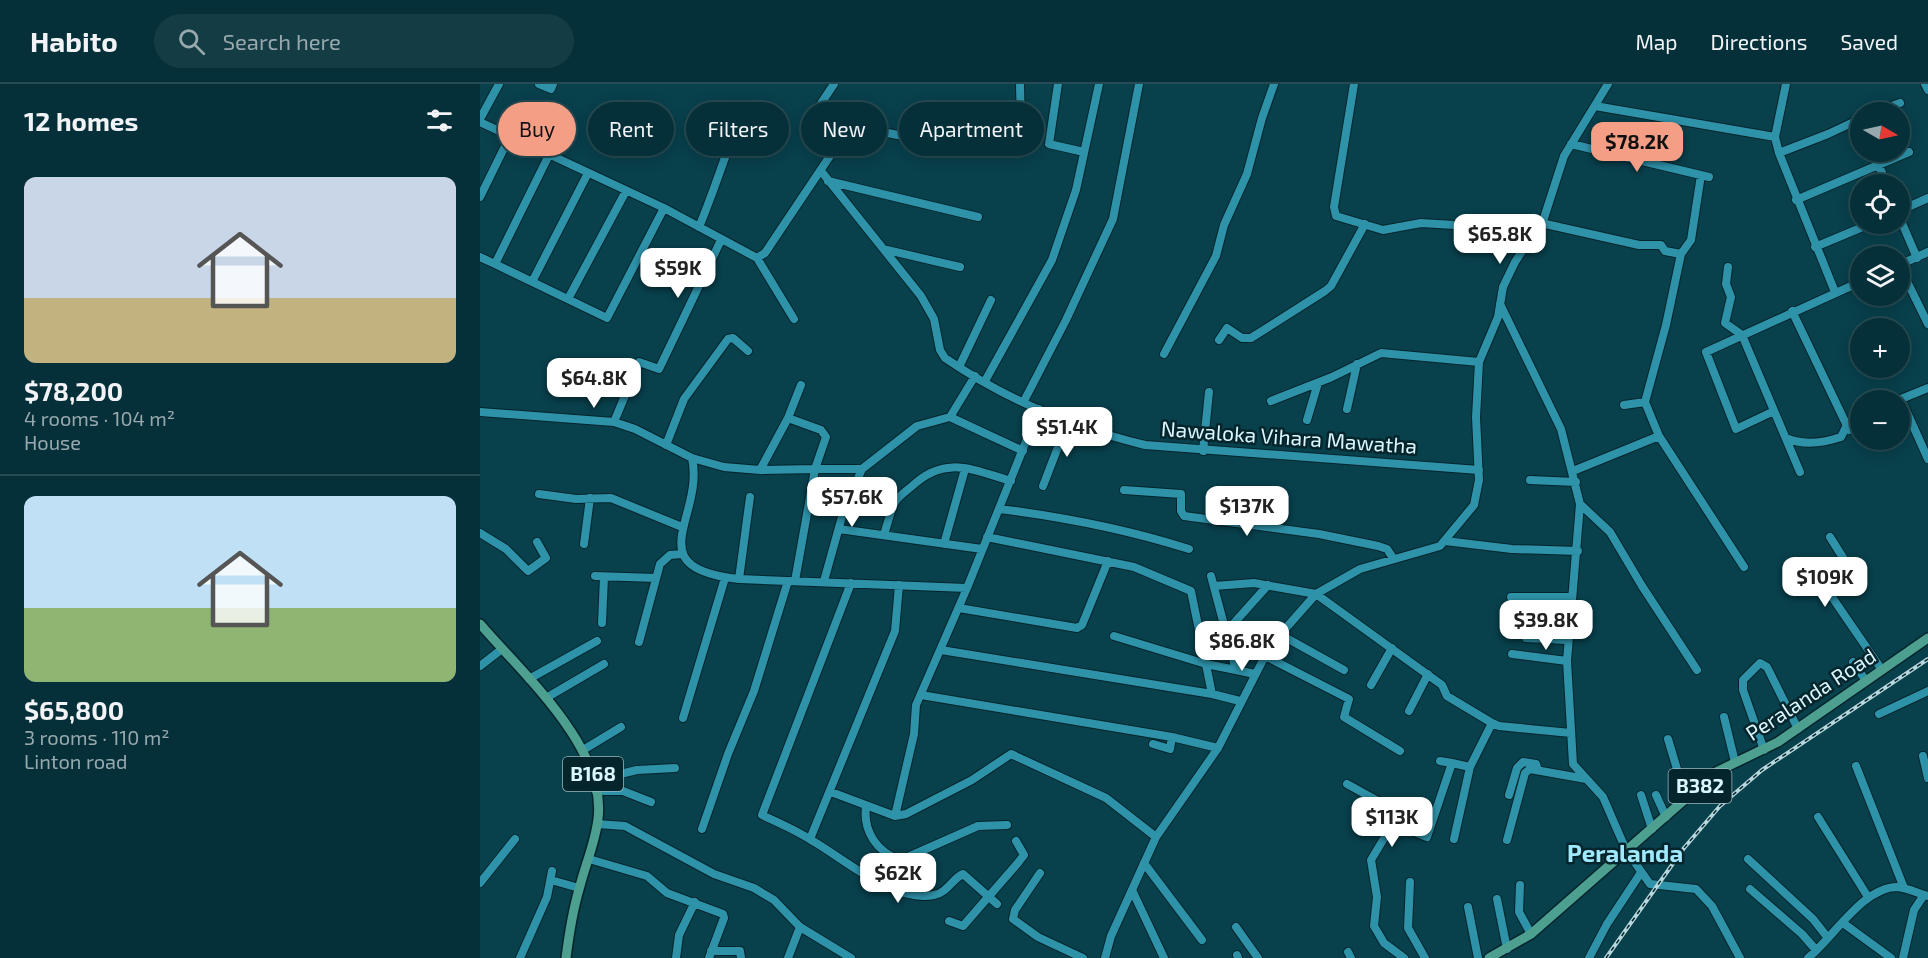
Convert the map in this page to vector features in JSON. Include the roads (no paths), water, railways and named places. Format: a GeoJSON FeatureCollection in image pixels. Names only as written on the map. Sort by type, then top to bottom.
{"type":"FeatureCollection","features":[{"type":"Feature","properties":{"kind":"main road","name":"B168"},"geometry":{"type":"LineString","coordinates":[[480,624],[546,698],[583,750],[595,780],[597,824],[579,888],[566,958]]}},
{"type":"Feature","properties":{"kind":"main road","name":"Peralanda Road"},"geometry":{"type":"LineString","coordinates":[[1489,958],[1532,934],[1716,772],[1764,750],[1798,729],[1928,638]]}},
{"type":"Feature","properties":{"kind":"street"},"geometry":{"type":"LineString","coordinates":[[498,130],[480,121],[499,84]]}},
{"type":"Feature","properties":{"kind":"street"},"geometry":{"type":"LineString","coordinates":[[539,84],[551,88],[553,84]]}},
{"type":"Feature","properties":{"kind":"street"},"geometry":{"type":"LineString","coordinates":[[822,102],[834,84]]}},
{"type":"Feature","properties":{"kind":"street"},"geometry":{"type":"LineString","coordinates":[[1020,84],[1020,102]]}},
{"type":"Feature","properties":{"kind":"street"},"geometry":{"type":"LineString","coordinates":[[1058,84],[1049,144],[1084,152]]}},
{"type":"Feature","properties":{"kind":"street"},"geometry":{"type":"LineString","coordinates":[[985,381],[1052,260],[1076,190],[1099,84]]}},
{"type":"Feature","properties":{"kind":"street"},"geometry":{"type":"LineString","coordinates":[[1024,401],[1066,320],[1113,219],[1139,84]]}},
{"type":"Feature","properties":{"kind":"street"},"geometry":{"type":"LineString","coordinates":[[1164,354],[1216,256],[1224,225],[1247,174],[1274,84]]}},
{"type":"Feature","properties":{"kind":"street"},"geometry":{"type":"LineString","coordinates":[[1354,84],[1334,207],[1336,216],[1383,230],[1421,223],[1471,226],[1529,241]]}},
{"type":"Feature","properties":{"kind":"street"},"geometry":{"type":"LineString","coordinates":[[1105,958],[1111,936],[1156,837],[1218,748],[1265,656],[1281,635],[1317,594],[1360,569],[1440,546],[1474,505],[1479,470],[1476,417],[1479,362],[1494,328],[1503,287],[1541,223],[1556,176],[1571,144],[1608,84]]}},
{"type":"Feature","properties":{"kind":"street"},"geometry":{"type":"LineString","coordinates":[[1786,84],[1775,137],[1796,200],[1834,292]]}},
{"type":"Feature","properties":{"kind":"street"},"geometry":{"type":"LineString","coordinates":[[1924,84],[1928,90]]}},
{"type":"Feature","properties":{"kind":"street"},"geometry":{"type":"LineString","coordinates":[[1595,106],[1775,137]]}},
{"type":"Feature","properties":{"kind":"street"},"geometry":{"type":"LineString","coordinates":[[1779,153],[1850,124]]}},
{"type":"Feature","properties":{"kind":"street"},"geometry":{"type":"LineString","coordinates":[[1571,144],[1705,176],[1691,240],[1681,254],[1666,325],[1645,402],[1659,436],[1744,567]]}},
{"type":"Feature","properties":{"kind":"street"},"geometry":{"type":"LineString","coordinates":[[480,197],[500,156]]}},
{"type":"Feature","properties":{"kind":"street"},"geometry":{"type":"LineString","coordinates":[[495,264],[549,156]]}},
{"type":"Feature","properties":{"kind":"street"},"geometry":{"type":"LineString","coordinates":[[551,156],[664,208],[757,258],[794,319]]}},
{"type":"Feature","properties":{"kind":"street"},"geometry":{"type":"LineString","coordinates":[[699,227],[717,186],[725,156]]}},
{"type":"Feature","properties":{"kind":"street"},"geometry":{"type":"LineString","coordinates":[[757,258],[765,253],[831,156]]}},
{"type":"Feature","properties":{"kind":"street"},"geometry":{"type":"LineString","coordinates":[[1878,162],[1883,174]]}},
{"type":"Feature","properties":{"kind":"street"},"geometry":{"type":"LineString","coordinates":[[1796,200],[1886,162]]}},
{"type":"Feature","properties":{"kind":"street","name":"Nawaloka Vihara Mawatha"},"geometry":{"type":"LineString","coordinates":[[821,171],[887,250],[921,296],[934,319],[940,350],[945,358],[1039,409],[1100,434],[1145,445],[1479,470]]}},
{"type":"Feature","properties":{"kind":"street"},"geometry":{"type":"LineString","coordinates":[[532,282],[588,173]]}},
{"type":"Feature","properties":{"kind":"street"},"geometry":{"type":"LineString","coordinates":[[828,181],[978,217]]}},
{"type":"Feature","properties":{"kind":"street"},"geometry":{"type":"LineString","coordinates":[[568,299],[626,191]]}},
{"type":"Feature","properties":{"kind":"street"},"geometry":{"type":"LineString","coordinates":[[1910,206],[1928,198]]}},
{"type":"Feature","properties":{"kind":"street"},"geometry":{"type":"LineString","coordinates":[[480,257],[607,318],[664,208]]}},
{"type":"Feature","properties":{"kind":"street"},"geometry":{"type":"LineString","coordinates":[[1541,223],[1638,245],[1662,245],[1665,250],[1681,254]]}},
{"type":"Feature","properties":{"kind":"street"},"geometry":{"type":"LineString","coordinates":[[1219,340],[1227,328],[1242,338],[1251,338],[1325,291],[1331,286],[1365,224]]}},
{"type":"Feature","properties":{"kind":"street"},"geometry":{"type":"LineString","coordinates":[[1815,247],[1850,232]]}},
{"type":"Feature","properties":{"kind":"street"},"geometry":{"type":"LineString","coordinates":[[1907,234],[1917,258]]}},
{"type":"Feature","properties":{"kind":"street"},"geometry":{"type":"LineString","coordinates":[[614,422],[639,362],[659,369],[669,352],[675,332],[721,240]]}},
{"type":"Feature","properties":{"kind":"street"},"geometry":{"type":"LineString","coordinates":[[887,250],[960,267]]}},
{"type":"Feature","properties":{"kind":"street"},"geometry":{"type":"LineString","coordinates":[[1910,261],[1928,252]]}},
{"type":"Feature","properties":{"kind":"street"},"geometry":{"type":"LineString","coordinates":[[1728,267],[1726,284],[1731,297],[1725,323],[1742,335],[1800,472]]}},
{"type":"Feature","properties":{"kind":"street"},"geometry":{"type":"LineString","coordinates":[[1774,411],[1736,429],[1706,352],[1850,286]]}},
{"type":"Feature","properties":{"kind":"street"},"geometry":{"type":"LineString","coordinates":[[1910,287],[1928,324]]}},
{"type":"Feature","properties":{"kind":"street"},"geometry":{"type":"LineString","coordinates":[[959,367],[991,300]]}},
{"type":"Feature","properties":{"kind":"street"},"geometry":{"type":"LineString","coordinates":[[1500,304],[1562,429],[1580,504],[1578,551],[1567,661],[1573,764],[1603,797],[1626,850],[1650,885],[1696,889],[1712,906],[1740,958]]}},
{"type":"Feature","properties":{"kind":"street"},"geometry":{"type":"LineString","coordinates":[[1786,438],[1799,444],[1834,439],[1841,437],[1848,428],[1792,311]]}},
{"type":"Feature","properties":{"kind":"street"},"geometry":{"type":"LineString","coordinates":[[666,445],[684,399],[728,339],[733,338],[748,351]]}},
{"type":"Feature","properties":{"kind":"street"},"geometry":{"type":"LineString","coordinates":[[1271,401],[1318,383],[1381,353],[1479,362]]}},
{"type":"Feature","properties":{"kind":"street"},"geometry":{"type":"LineString","coordinates":[[1347,410],[1357,364]]}},
{"type":"Feature","properties":{"kind":"street"},"geometry":{"type":"LineString","coordinates":[[950,417],[975,376]]}},
{"type":"Feature","properties":{"kind":"street"},"geometry":{"type":"LineString","coordinates":[[1307,420],[1318,383]]}},
{"type":"Feature","properties":{"kind":"street"},"geometry":{"type":"LineString","coordinates":[[760,470],[788,418],[801,385]]}},
{"type":"Feature","properties":{"kind":"street"},"geometry":{"type":"LineString","coordinates":[[1928,388],[1901,399],[1928,459]]}},
{"type":"Feature","properties":{"kind":"street"},"geometry":{"type":"LineString","coordinates":[[1203,451],[1209,392]]}},
{"type":"Feature","properties":{"kind":"street"},"geometry":{"type":"LineString","coordinates":[[1624,405],[1645,402]]}},
{"type":"Feature","properties":{"kind":"street"},"geometry":{"type":"LineString","coordinates":[[895,816],[915,734],[916,705],[959,608],[1039,409]]}},
{"type":"Feature","properties":{"kind":"street"},"geometry":{"type":"LineString","coordinates":[[480,412],[530,418],[614,422],[635,429],[692,458],[724,467],[760,470],[862,468]]}},
{"type":"Feature","properties":{"kind":"street"},"geometry":{"type":"LineString","coordinates":[[824,581],[838,529],[862,468],[917,426],[950,417],[1023,451]]}},
{"type":"Feature","properties":{"kind":"street"},"geometry":{"type":"LineString","coordinates":[[702,829],[728,754],[754,691],[792,581],[815,469],[826,437],[825,433],[788,418]]}},
{"type":"Feature","properties":{"kind":"street"},"geometry":{"type":"LineString","coordinates":[[1043,486],[1068,421]]}},
{"type":"Feature","properties":{"kind":"street"},"geometry":{"type":"LineString","coordinates":[[1573,471],[1659,436]]}},
{"type":"Feature","properties":{"kind":"street"},"geometry":{"type":"LineString","coordinates":[[692,458],[693,487],[682,526],[682,554],[691,568],[725,578],[967,588]]}},
{"type":"Feature","properties":{"kind":"street"},"geometry":{"type":"LineString","coordinates":[[884,535],[895,502],[923,475],[948,466],[1011,481]]}},
{"type":"Feature","properties":{"kind":"street"},"geometry":{"type":"LineString","coordinates":[[944,544],[965,469]]}},
{"type":"Feature","properties":{"kind":"street"},"geometry":{"type":"LineString","coordinates":[[1530,480],[1576,482]]}},
{"type":"Feature","properties":{"kind":"street"},"geometry":{"type":"LineString","coordinates":[[1124,490],[1181,494],[1184,516],[1319,534],[1387,549],[1393,558]]}},
{"type":"Feature","properties":{"kind":"street"},"geometry":{"type":"LineString","coordinates":[[538,494],[576,499],[611,498],[682,526]]}},
{"type":"Feature","properties":{"kind":"street"},"geometry":{"type":"LineString","coordinates":[[739,579],[750,497]]}},
{"type":"Feature","properties":{"kind":"street"},"geometry":{"type":"LineString","coordinates":[[584,544],[590,498]]}},
{"type":"Feature","properties":{"kind":"street"},"geometry":{"type":"LineString","coordinates":[[1580,504],[1610,532],[1697,670]]}},
{"type":"Feature","properties":{"kind":"street"},"geometry":{"type":"LineString","coordinates":[[1000,509],[1061,517],[1133,531],[1189,549]]}},
{"type":"Feature","properties":{"kind":"street"},"geometry":{"type":"LineString","coordinates":[[838,529],[982,549]]}},
{"type":"Feature","properties":{"kind":"street"},"geometry":{"type":"LineString","coordinates":[[480,533],[506,549],[528,571],[546,558],[537,542]]}},
{"type":"Feature","properties":{"kind":"street"},"geometry":{"type":"LineString","coordinates":[[987,537],[1134,567],[1191,591],[1212,694]]}},
{"type":"Feature","properties":{"kind":"street"},"geometry":{"type":"LineString","coordinates":[[1830,537],[1847,564],[1846,568],[1823,584],[1882,670]]}},
{"type":"Feature","properties":{"kind":"street"},"geometry":{"type":"LineString","coordinates":[[1445,541],[1512,549],[1578,551]]}},
{"type":"Feature","properties":{"kind":"street"},"geometry":{"type":"LineString","coordinates":[[639,642],[660,564],[670,555],[682,554]]}},
{"type":"Feature","properties":{"kind":"street"},"geometry":{"type":"LineString","coordinates":[[959,608],[1077,628],[1082,625],[1108,561]]}},
{"type":"Feature","properties":{"kind":"street"},"geometry":{"type":"LineString","coordinates":[[595,576],[656,578]]}},
{"type":"Feature","properties":{"kind":"street"},"geometry":{"type":"LineString","coordinates":[[1211,576],[1236,670]]}},
{"type":"Feature","properties":{"kind":"street"},"geometry":{"type":"LineString","coordinates":[[602,622],[604,577]]}},
{"type":"Feature","properties":{"kind":"street"},"geometry":{"type":"LineString","coordinates":[[682,718],[725,578]]}},
{"type":"Feature","properties":{"kind":"street"},"geometry":{"type":"LineString","coordinates":[[1214,586],[1240,582],[1317,594],[1428,674],[1442,685],[1447,696],[1492,723],[1499,726],[1571,733]]}},
{"type":"Feature","properties":{"kind":"street"},"geometry":{"type":"LineString","coordinates":[[851,583],[762,814],[810,839],[895,890],[934,896],[947,889],[963,874],[997,904]]}},
{"type":"Feature","properties":{"kind":"street"},"geometry":{"type":"LineString","coordinates":[[810,839],[895,631],[898,585]]}},
{"type":"Feature","properties":{"kind":"street"},"geometry":{"type":"LineString","coordinates":[[1226,632],[1268,585]]}},
{"type":"Feature","properties":{"kind":"street"},"geometry":{"type":"LineString","coordinates":[[1511,597],[1572,597]]}},
{"type":"Feature","properties":{"kind":"street"},"geometry":{"type":"LineString","coordinates":[[1281,635],[1344,670]]}},
{"type":"Feature","properties":{"kind":"street"},"geometry":{"type":"LineString","coordinates":[[1114,636],[1206,664],[1255,674]]}},
{"type":"Feature","properties":{"kind":"street"},"geometry":{"type":"LineString","coordinates":[[1526,638],[1568,640]]}},
{"type":"Feature","properties":{"kind":"street"},"geometry":{"type":"LineString","coordinates":[[529,680],[597,641]]}},
{"type":"Feature","properties":{"kind":"street"},"geometry":{"type":"LineString","coordinates":[[1371,686],[1392,648]]}},
{"type":"Feature","properties":{"kind":"street"},"geometry":{"type":"LineString","coordinates":[[480,666],[502,649]]}},
{"type":"Feature","properties":{"kind":"street"},"geometry":{"type":"LineString","coordinates":[[941,650],[1212,694],[1240,701]]}},
{"type":"Feature","properties":{"kind":"street"},"geometry":{"type":"LineString","coordinates":[[1512,654],[1567,661]]}},
{"type":"Feature","properties":{"kind":"street"},"geometry":{"type":"LineString","coordinates":[[1265,656],[1349,699],[1344,717],[1400,751]]}},
{"type":"Feature","properties":{"kind":"street"},"geometry":{"type":"LineString","coordinates":[[1853,662],[1866,681]]}},
{"type":"Feature","properties":{"kind":"street"},"geometry":{"type":"LineString","coordinates":[[1764,750],[1743,690],[1743,680],[1760,663],[1767,667],[1798,729]]}},
{"type":"Feature","properties":{"kind":"street"},"geometry":{"type":"LineString","coordinates":[[546,698],[604,664]]}},
{"type":"Feature","properties":{"kind":"street"},"geometry":{"type":"LineString","coordinates":[[1409,711],[1428,674]]}},
{"type":"Feature","properties":{"kind":"street"},"geometry":{"type":"LineString","coordinates":[[1880,714],[1928,690]]}},
{"type":"Feature","properties":{"kind":"street"},"geometry":{"type":"LineString","coordinates":[[921,695],[1172,737],[1218,748]]}},
{"type":"Feature","properties":{"kind":"street"},"geometry":{"type":"LineString","coordinates":[[1724,717],[1735,762]]}},
{"type":"Feature","properties":{"kind":"street"},"geometry":{"type":"LineString","coordinates":[[1454,839],[1470,767],[1492,723]]}},
{"type":"Feature","properties":{"kind":"street"},"geometry":{"type":"LineString","coordinates":[[583,750],[621,727]]}},
{"type":"Feature","properties":{"kind":"street"},"geometry":{"type":"LineString","coordinates":[[1154,744],[1170,749],[1172,737]]}},
{"type":"Feature","properties":{"kind":"street"},"geometry":{"type":"LineString","coordinates":[[1668,739],[1686,799]]}},
{"type":"Feature","properties":{"kind":"street"},"geometry":{"type":"LineString","coordinates":[[831,792],[895,816],[906,814],[972,780],[1011,754],[1021,756],[1106,798],[1156,837]]}},
{"type":"Feature","properties":{"kind":"street"},"geometry":{"type":"LineString","coordinates":[[1923,756],[1928,778]]}},
{"type":"Feature","properties":{"kind":"street"},"geometry":{"type":"LineString","coordinates":[[1440,761],[1470,767]]}},
{"type":"Feature","properties":{"kind":"street"},"geometry":{"type":"LineString","coordinates":[[1509,795],[1517,768],[1523,762],[1536,764],[1538,768]]}},
{"type":"Feature","properties":{"kind":"street"},"geometry":{"type":"LineString","coordinates":[[1394,824],[1426,837],[1452,763]]}},
{"type":"Feature","properties":{"kind":"street"},"geometry":{"type":"LineString","coordinates":[[1856,766],[1905,888]]}},
{"type":"Feature","properties":{"kind":"street"},"geometry":{"type":"LineString","coordinates":[[595,780],[637,770],[675,768]]}},
{"type":"Feature","properties":{"kind":"street"},"geometry":{"type":"LineString","coordinates":[[1507,840],[1525,773],[1530,769],[1538,768],[1587,779]]}},
{"type":"Feature","properties":{"kind":"street"},"geometry":{"type":"LineString","coordinates":[[1347,784],[1396,811],[1398,815],[1371,860],[1377,897],[1373,918],[1374,926],[1384,943],[1404,958]]}},
{"type":"Feature","properties":{"kind":"street"},"geometry":{"type":"LineString","coordinates":[[596,791],[623,791],[651,802]]}},
{"type":"Feature","properties":{"kind":"street"},"geometry":{"type":"LineString","coordinates":[[1641,795],[1652,829]]}},
{"type":"Feature","properties":{"kind":"street"},"geometry":{"type":"LineString","coordinates":[[1656,795],[1665,817]]}},
{"type":"Feature","properties":{"kind":"street"},"geometry":{"type":"LineString","coordinates":[[866,807],[867,829],[881,850],[890,857],[901,860],[978,826],[1007,825]]}},
{"type":"Feature","properties":{"kind":"street"},"geometry":{"type":"LineString","coordinates":[[1818,817],[1868,897]]}},
{"type":"Feature","properties":{"kind":"street"},"geometry":{"type":"LineString","coordinates":[[597,824],[626,826],[714,874],[754,888],[774,900],[800,927],[848,957]]}},
{"type":"Feature","properties":{"kind":"street"},"geometry":{"type":"LineString","coordinates":[[480,883],[515,838]]}},
{"type":"Feature","properties":{"kind":"street"},"geometry":{"type":"LineString","coordinates":[[949,921],[963,926],[1024,855],[1016,841]]}},
{"type":"Feature","properties":{"kind":"street"},"geometry":{"type":"LineString","coordinates":[[589,859],[647,876],[667,893],[723,914],[724,918],[710,955],[740,951],[741,958]]}},
{"type":"Feature","properties":{"kind":"street"},"geometry":{"type":"LineString","coordinates":[[1748,859],[1813,920],[1828,938]]}},
{"type":"Feature","properties":{"kind":"street"},"geometry":{"type":"LineString","coordinates":[[1144,863],[1202,940]]}},
{"type":"Feature","properties":{"kind":"street"},"geometry":{"type":"LineString","coordinates":[[520,958],[547,897],[552,870]]}},
{"type":"Feature","properties":{"kind":"street"},"geometry":{"type":"LineString","coordinates":[[1040,873],[1014,910],[1013,919],[1038,937],[1083,958]]}},
{"type":"Feature","properties":{"kind":"street"},"geometry":{"type":"LineString","coordinates":[[1588,958],[1640,873]]}},
{"type":"Feature","properties":{"kind":"street"},"geometry":{"type":"LineString","coordinates":[[551,880],[579,888]]}},
{"type":"Feature","properties":{"kind":"street"},"geometry":{"type":"LineString","coordinates":[[1410,882],[1408,928],[1425,958]]}},
{"type":"Feature","properties":{"kind":"street"},"geometry":{"type":"LineString","coordinates":[[1520,885],[1519,912],[1532,934]]}},
{"type":"Feature","properties":{"kind":"street"},"geometry":{"type":"LineString","coordinates":[[1750,889],[1802,934],[1814,955],[1868,897],[1882,890],[1905,888],[1926,895],[1914,909],[1903,958]]}},
{"type":"Feature","properties":{"kind":"street"},"geometry":{"type":"LineString","coordinates":[[1132,890],[1164,958]]}},
{"type":"Feature","properties":{"kind":"street"},"geometry":{"type":"LineString","coordinates":[[1497,899],[1507,949]]}},
{"type":"Feature","properties":{"kind":"street"},"geometry":{"type":"LineString","coordinates":[[676,958],[679,935],[695,902]]}},
{"type":"Feature","properties":{"kind":"street"},"geometry":{"type":"LineString","coordinates":[[1468,907],[1478,958]]}},
{"type":"Feature","properties":{"kind":"street"},"geometry":{"type":"LineString","coordinates":[[1843,923],[1891,958]]}},
{"type":"Feature","properties":{"kind":"street"},"geometry":{"type":"LineString","coordinates":[[788,958],[800,927]]}},
{"type":"Feature","properties":{"kind":"street"},"geometry":{"type":"LineString","coordinates":[[1236,927],[1258,958]]}},
{"type":"Feature","properties":{"kind":"railway"},"geometry":{"type":"LineString","coordinates":[[1606,958],[1684,848],[1720,806],[1762,770],[1928,659]]}},
{"type":"Feature","properties":{"kind":"district","name":"Peralanda"},"geometry":{"type":"Point","coordinates":[1625,854]}}]}
